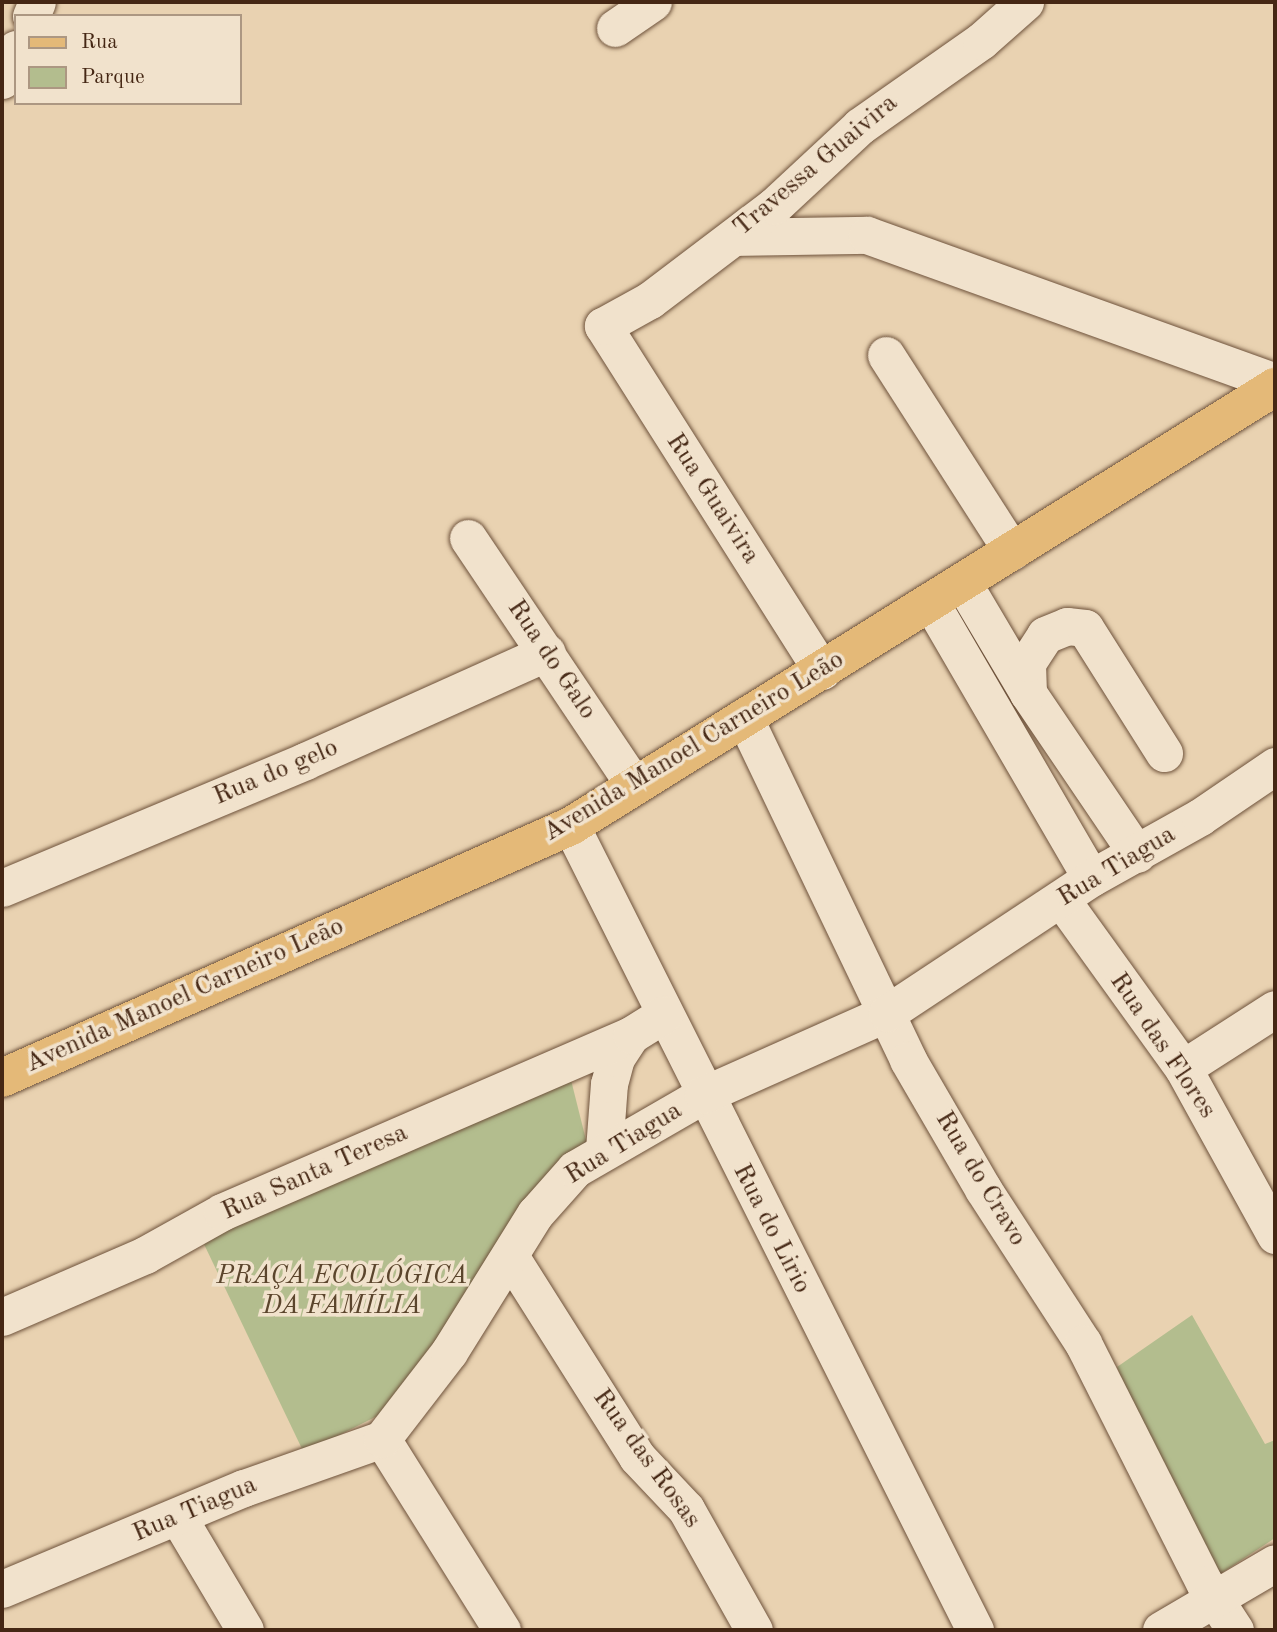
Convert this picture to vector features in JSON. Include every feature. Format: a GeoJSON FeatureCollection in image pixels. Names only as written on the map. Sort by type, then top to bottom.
{"type":"FeatureCollection","features":[{"type":"Feature","properties":{"kind":"main road","name":"Avenida Manoel Carneiro Leão"},"geometry":{"type":"LineString","coordinates":[[2,1078],[571,826],[633,784],[822,671],[1275,384]]}},
{"type":"Feature","properties":{"kind":"street"},"geometry":{"type":"LineString","coordinates":[[615,28],[653,2]]}},
{"type":"Feature","properties":{"kind":"street","name":"Travessa Guaivira"},"geometry":{"type":"LineString","coordinates":[[603,326],[650,300],[734,237],[860,126],[981,41],[1025,2]]}},
{"type":"Feature","properties":{"kind":"street"},"geometry":{"type":"LineString","coordinates":[[2,80],[14,53]]}},
{"type":"Feature","properties":{"kind":"street"},"geometry":{"type":"LineString","coordinates":[[734,237],[867,235],[1275,384]]}},
{"type":"Feature","properties":{"kind":"street","name":"Rua Guaivira"},"geometry":{"type":"LineString","coordinates":[[603,326],[822,671]]}},
{"type":"Feature","properties":{"kind":"street"},"geometry":{"type":"LineString","coordinates":[[886,355],[1012,551]]}},
{"type":"Feature","properties":{"kind":"street","name":"Rua do Galo"},"geometry":{"type":"LineString","coordinates":[[468,538],[547,652],[633,784]]}},
{"type":"Feature","properties":{"kind":"street"},"geometry":{"type":"LineString","coordinates":[[947,593],[1028,693],[1137,854]]}},
{"type":"Feature","properties":{"kind":"street"},"geometry":{"type":"LineString","coordinates":[[947,593],[1091,878]]}},
{"type":"Feature","properties":{"kind":"street"},"geometry":{"type":"LineString","coordinates":[[1028,693],[1027,663],[1045,635],[1067,626],[1085,628],[1164,753]]}},
{"type":"Feature","properties":{"kind":"street","name":"Rua do gelo"},"geometry":{"type":"LineString","coordinates":[[2,888],[305,761],[547,652]]}},
{"type":"Feature","properties":{"kind":"street","name":"Rua do Cravo"},"geometry":{"type":"LineString","coordinates":[[744,717],[908,1060],[983,1189],[1083,1343],[1213,1596],[1235,1630]]}},
{"type":"Feature","properties":{"kind":"street","name":"Rua Tiagua"},"geometry":{"type":"LineString","coordinates":[[2,1589],[178,1517],[382,1439],[419,1396],[549,1195],[575,1169],[703,1095],[887,1013],[1091,878],[1137,854],[1275,766]]}},
{"type":"Feature","properties":{"kind":"street","name":"Rua do Lirio"},"geometry":{"type":"LineString","coordinates":[[571,826],[703,1095],[975,1630]]}},
{"type":"Feature","properties":{"kind":"street","name":"Rua das Flores"},"geometry":{"type":"LineString","coordinates":[[1061,899],[1183,1068],[1275,1234]]}},
{"type":"Feature","properties":{"kind":"street"},"geometry":{"type":"LineString","coordinates":[[1183,1068],[1275,1009]]}},
{"type":"Feature","properties":{"kind":"street"},"geometry":{"type":"LineString","coordinates":[[604,1150],[609,1084],[616,1058],[631,1035],[664,1014]]}},
{"type":"Feature","properties":{"kind":"street","name":"Rua Santa Teresa"},"geometry":{"type":"LineString","coordinates":[[2,1317],[145,1255],[222,1212],[631,1035]]}},
{"type":"Feature","properties":{"kind":"street","name":"Rua das Rosas"},"geometry":{"type":"LineString","coordinates":[[510,1256],[638,1457],[686,1509],[754,1630]]}},
{"type":"Feature","properties":{"kind":"street"},"geometry":{"type":"LineString","coordinates":[[382,1439],[502,1630]]}},
{"type":"Feature","properties":{"kind":"street"},"geometry":{"type":"LineString","coordinates":[[178,1517],[245,1630]]}},
{"type":"Feature","properties":{"kind":"street"},"geometry":{"type":"LineString","coordinates":[[1161,1630],[1213,1596],[1275,1563]]}},
{"type":"Feature","properties":{"kind":"green space","name":"PRAÇA ECOLÓGICA DA FAMÍLIA"},"geometry":{"type":"Polygon","coordinates":[[[571,1080],[587,1144],[383,1413],[304,1453],[202,1240],[571,1080]]]}},
{"type":"Feature","properties":{"kind":"green space"},"geometry":{"type":"Polygon","coordinates":[[[1192,1315],[1265,1444],[1275,1440],[1275,1538],[1205,1584],[1117,1367],[1192,1315]]]}}]}
